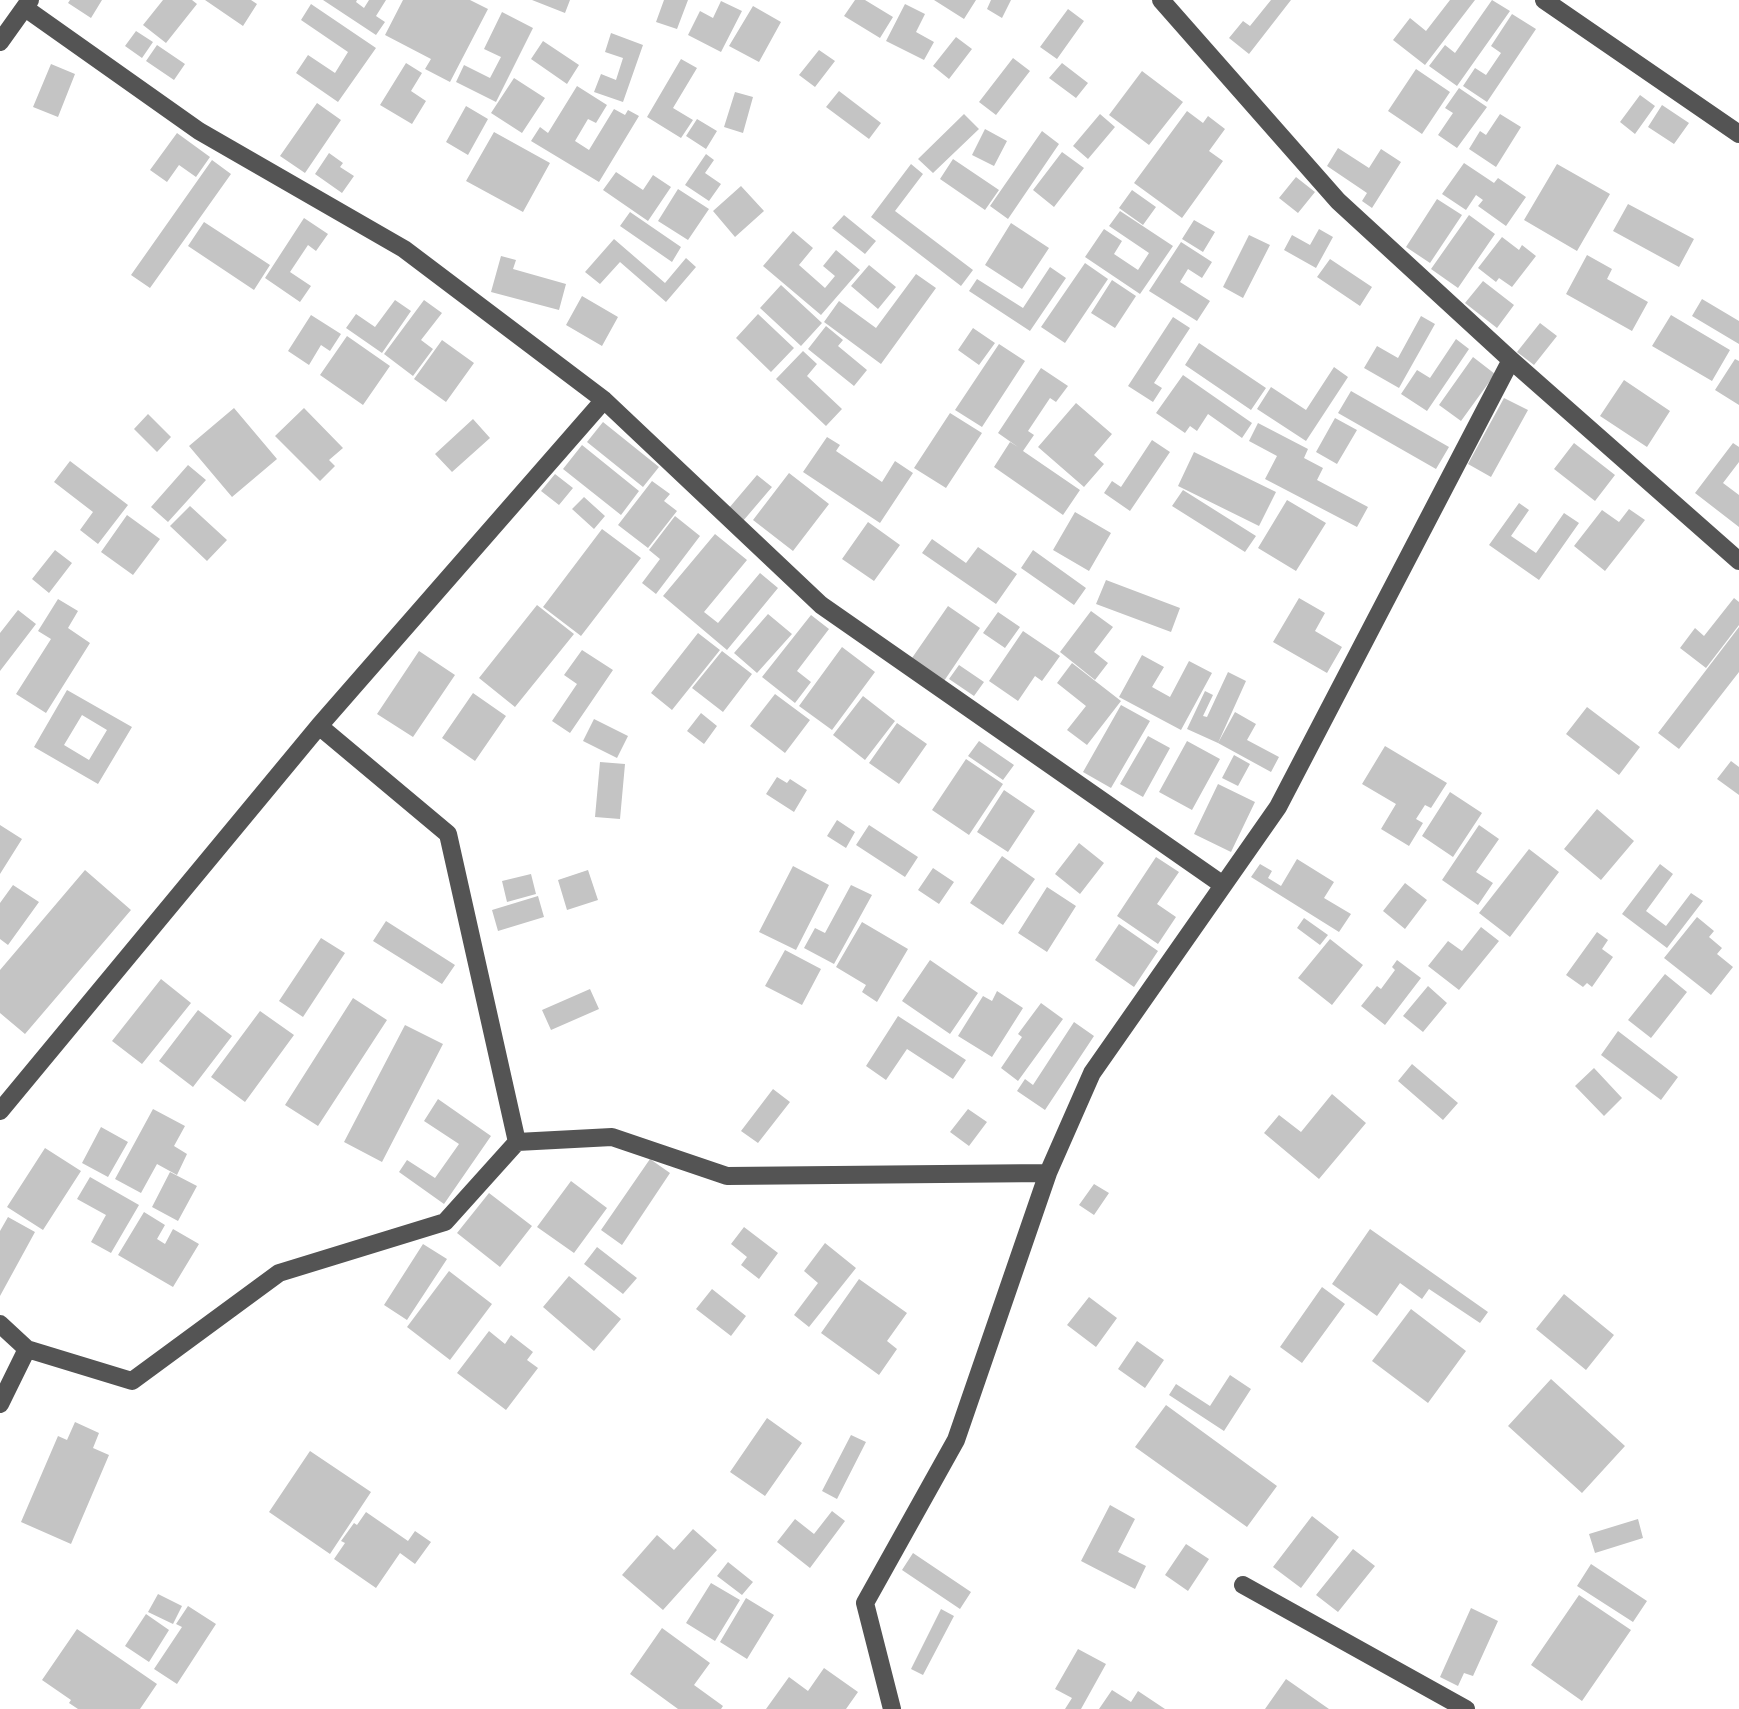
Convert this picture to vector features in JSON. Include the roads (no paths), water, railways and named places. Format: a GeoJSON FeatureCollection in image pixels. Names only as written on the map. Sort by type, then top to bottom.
{"type":"FeatureCollection","features":[{"type":"Feature","properties":{"kind":"street"},"geometry":{"type":"LineString","coordinates":[[1161,0],[1338,201],[1511,360],[1739,561]]}},
{"type":"Feature","properties":{"kind":"street"},"geometry":{"type":"LineString","coordinates":[[1544,0],[1739,134]]}},
{"type":"Feature","properties":{"kind":"street"},"geometry":{"type":"LineString","coordinates":[[0,42],[28,4],[199,131],[404,249],[604,400],[821,605],[1223,886]]}},
{"type":"Feature","properties":{"kind":"street"},"geometry":{"type":"LineString","coordinates":[[892,1709],[864,1602],[956,1440],[1048,1173],[1092,1073],[1278,807],[1511,360]]}},
{"type":"Feature","properties":{"kind":"street"},"geometry":{"type":"LineString","coordinates":[[0,1111],[319,726],[604,400]]}},
{"type":"Feature","properties":{"kind":"street"},"geometry":{"type":"LineString","coordinates":[[319,726],[448,834],[517,1142]]}},
{"type":"Feature","properties":{"kind":"street"},"geometry":{"type":"LineString","coordinates":[[0,1324],[27,1349],[132,1381],[279,1273],[445,1222],[517,1142],[612,1137],[727,1176],[1048,1173]]}},
{"type":"Feature","properties":{"kind":"street"},"geometry":{"type":"LineString","coordinates":[[0,1404],[27,1349]]}},
{"type":"Feature","properties":{"kind":"street"},"geometry":{"type":"LineString","coordinates":[[1243,1585],[1466,1709]]}}]}
